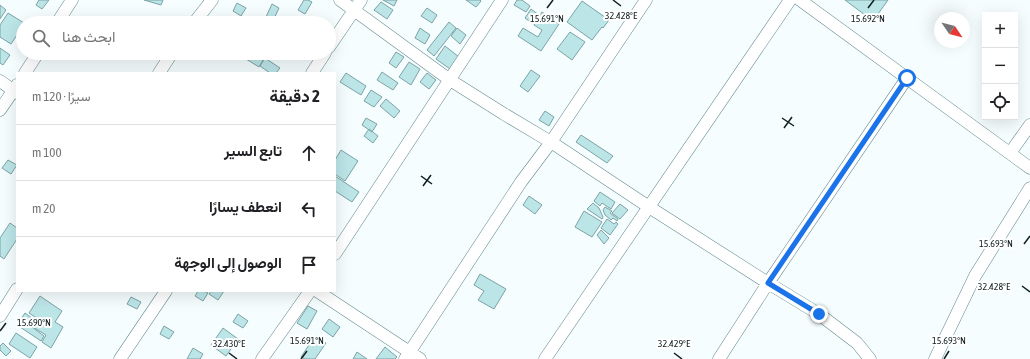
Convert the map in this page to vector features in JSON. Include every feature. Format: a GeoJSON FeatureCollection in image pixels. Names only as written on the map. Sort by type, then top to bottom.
{"type":"FeatureCollection","features":[{"type":"Feature","properties":{"kind":"street"},"geometry":{"type":"LineString","coordinates":[[62,16],[72,0]]}},
{"type":"Feature","properties":{"kind":"street"},"geometry":{"type":"LineString","coordinates":[[199,16],[212,0]]}},
{"type":"Feature","properties":{"kind":"street"},"geometry":{"type":"LineString","coordinates":[[340,0],[357,5],[450,80],[551,142],[649,207],[819,314],[857,344],[870,359]]}},
{"type":"Feature","properties":{"kind":"street"},"geometry":{"type":"LineString","coordinates":[[336,252],[502,0]]}},
{"type":"Feature","properties":{"kind":"street"},"geometry":{"type":"LineString","coordinates":[[317,292],[412,357],[521,182],[551,142],[646,0]]}},
{"type":"Feature","properties":{"kind":"street"},"geometry":{"type":"LineString","coordinates":[[545,359],[790,0]]}},
{"type":"Feature","properties":{"kind":"street"},"geometry":{"type":"LineString","coordinates":[[800,0],[1030,168]]}},
{"type":"Feature","properties":{"kind":"street"},"geometry":{"type":"LineString","coordinates":[[336,36],[357,5]]}},
{"type":"Feature","properties":{"kind":"street"},"geometry":{"type":"LineString","coordinates":[[26,72],[33,60]]}},
{"type":"Feature","properties":{"kind":"street"},"geometry":{"type":"LineString","coordinates":[[160,72],[167,60]]}},
{"type":"Feature","properties":{"kind":"street"},"geometry":{"type":"LineString","coordinates":[[313,72],[320,60]]}},
{"type":"Feature","properties":{"kind":"street"},"geometry":{"type":"LineString","coordinates":[[719,359],[768,283],[907,78]]}},
{"type":"Feature","properties":{"kind":"street"},"geometry":{"type":"LineString","coordinates":[[0,81],[16,89],[0,110]]}},
{"type":"Feature","properties":{"kind":"street"},"geometry":{"type":"LineString","coordinates":[[1010,153],[1030,125]]}},
{"type":"Feature","properties":{"kind":"street"},"geometry":{"type":"LineString","coordinates":[[935,359],[975,276],[1030,188]]}},
{"type":"Feature","properties":{"kind":"street"},"geometry":{"type":"LineString","coordinates":[[0,316],[16,291]]}},
{"type":"Feature","properties":{"kind":"street"},"geometry":{"type":"LineString","coordinates":[[120,359],[165,292]]}},
{"type":"Feature","properties":{"kind":"street"},"geometry":{"type":"LineString","coordinates":[[262,359],[309,292]]}},
{"type":"Feature","properties":{"kind":"building"},"geometry":{"type":"Polygon","coordinates":[[[39,0],[49,0],[42,9],[36,5],[39,0]]]}},
{"type":"Feature","properties":{"kind":"building"},"geometry":{"type":"Polygon","coordinates":[[[144,0],[163,0],[161,5],[144,0]]]}},
{"type":"Feature","properties":{"kind":"building"},"geometry":{"type":"Polygon","coordinates":[[[304,0],[312,2],[305,14],[298,10],[304,0]]]}},
{"type":"Feature","properties":{"kind":"building"},"geometry":{"type":"Polygon","coordinates":[[[383,0],[397,0],[394,6],[383,0]]]}},
{"type":"Feature","properties":{"kind":"building"},"geometry":{"type":"Polygon","coordinates":[[[466,0],[480,0],[481,1],[476,7],[466,0]]]}},
{"type":"Feature","properties":{"kind":"building"},"geometry":{"type":"Polygon","coordinates":[[[517,0],[522,0],[530,6],[526,12],[514,5],[517,0]]]}},
{"type":"Feature","properties":{"kind":"building"},"geometry":{"type":"Polygon","coordinates":[[[845,0],[888,0],[873,21],[845,0]]]}},
{"type":"Feature","properties":{"kind":"building"},"geometry":{"type":"Polygon","coordinates":[[[582,1],[609,20],[592,40],[567,22],[582,1]]]}},
{"type":"Feature","properties":{"kind":"building"},"geometry":{"type":"Polygon","coordinates":[[[381,2],[393,10],[387,19],[374,10],[381,2]]]}},
{"type":"Feature","properties":{"kind":"building"},"geometry":{"type":"Polygon","coordinates":[[[237,3],[246,8],[241,16],[233,11],[237,3]]]}},
{"type":"Feature","properties":{"kind":"building"},"geometry":{"type":"Polygon","coordinates":[[[272,4],[279,8],[275,16],[266,16],[272,4]]]}},
{"type":"Feature","properties":{"kind":"building"},"geometry":{"type":"Polygon","coordinates":[[[0,5],[6,10],[0,19],[0,5]]]}},
{"type":"Feature","properties":{"kind":"building"},"geometry":{"type":"Polygon","coordinates":[[[427,8],[437,15],[432,23],[421,16],[427,8]]]}},
{"type":"Feature","properties":{"kind":"building"},"geometry":{"type":"Polygon","coordinates":[[[531,9],[539,15],[533,24],[525,18],[531,9]]]}},
{"type":"Feature","properties":{"kind":"building"},"geometry":{"type":"Polygon","coordinates":[[[542,12],[559,24],[541,51],[518,36],[523,28],[538,37],[542,30],[534,25],[542,12]]]}},
{"type":"Feature","properties":{"kind":"building"},"geometry":{"type":"Polygon","coordinates":[[[8,13],[16,18],[16,36],[11,44],[0,37],[0,25],[8,13]]]}},
{"type":"Feature","properties":{"kind":"building"},"geometry":{"type":"Polygon","coordinates":[[[449,22],[456,28],[434,56],[427,50],[449,22]]]}},
{"type":"Feature","properties":{"kind":"building"},"geometry":{"type":"Polygon","coordinates":[[[420,28],[430,35],[425,44],[415,38],[420,28]]]}},
{"type":"Feature","properties":{"kind":"building"},"geometry":{"type":"Polygon","coordinates":[[[457,28],[466,35],[460,44],[451,36],[457,28]]]}},
{"type":"Feature","properties":{"kind":"building"},"geometry":{"type":"Polygon","coordinates":[[[570,32],[585,42],[572,60],[557,49],[570,32]]]}},
{"type":"Feature","properties":{"kind":"building"},"geometry":{"type":"Polygon","coordinates":[[[445,46],[459,57],[450,69],[436,59],[445,46]]]}},
{"type":"Feature","properties":{"kind":"building"},"geometry":{"type":"Polygon","coordinates":[[[0,48],[10,55],[3,65],[0,63],[0,48]]]}},
{"type":"Feature","properties":{"kind":"building"},"geometry":{"type":"Polygon","coordinates":[[[396,52],[404,57],[396,68],[389,63],[396,52]]]}},
{"type":"Feature","properties":{"kind":"building"},"geometry":{"type":"Polygon","coordinates":[[[248,60],[263,60],[259,67],[248,60]]]}},
{"type":"Feature","properties":{"kind":"building"},"geometry":{"type":"Polygon","coordinates":[[[264,60],[268,60],[280,68],[277,72],[269,72],[260,66],[264,60]]]}},
{"type":"Feature","properties":{"kind":"building"},"geometry":{"type":"Polygon","coordinates":[[[409,62],[420,69],[411,85],[399,77],[409,62]]]}},
{"type":"Feature","properties":{"kind":"building"},"geometry":{"type":"Polygon","coordinates":[[[531,70],[540,76],[528,92],[520,86],[531,70]]]}},
{"type":"Feature","properties":{"kind":"building"},"geometry":{"type":"Polygon","coordinates":[[[382,72],[398,83],[393,90],[377,80],[382,72]]]}},
{"type":"Feature","properties":{"kind":"building"},"geometry":{"type":"Polygon","coordinates":[[[346,73],[366,86],[361,95],[340,82],[346,73]]]}},
{"type":"Feature","properties":{"kind":"building"},"geometry":{"type":"Polygon","coordinates":[[[427,73],[436,80],[429,89],[420,82],[427,73]]]}},
{"type":"Feature","properties":{"kind":"building"},"geometry":{"type":"Polygon","coordinates":[[[371,90],[382,97],[374,107],[364,101],[371,90]]]}},
{"type":"Feature","properties":{"kind":"building"},"geometry":{"type":"Polygon","coordinates":[[[386,99],[400,111],[394,118],[380,106],[386,99]]]}},
{"type":"Feature","properties":{"kind":"building"},"geometry":{"type":"Polygon","coordinates":[[[545,111],[554,117],[549,126],[539,120],[545,111]]]}},
{"type":"Feature","properties":{"kind":"building"},"geometry":{"type":"Polygon","coordinates":[[[366,118],[377,124],[372,132],[362,125],[366,118]]]}},
{"type":"Feature","properties":{"kind":"building"},"geometry":{"type":"Polygon","coordinates":[[[369,129],[378,136],[373,143],[364,136],[369,129]]]}},
{"type":"Feature","properties":{"kind":"building"},"geometry":{"type":"Polygon","coordinates":[[[581,135],[613,156],[607,163],[576,142],[581,135]]]}},
{"type":"Feature","properties":{"kind":"building"},"geometry":{"type":"Polygon","coordinates":[[[341,150],[358,161],[345,181],[336,175],[336,158],[341,150]]]}},
{"type":"Feature","properties":{"kind":"building"},"geometry":{"type":"Polygon","coordinates":[[[8,160],[16,164],[11,174],[2,168],[8,160]]]}},
{"type":"Feature","properties":{"kind":"building"},"geometry":{"type":"Polygon","coordinates":[[[336,177],[359,192],[352,202],[336,192],[336,177]]]}},
{"type":"Feature","properties":{"kind":"building"},"geometry":{"type":"Polygon","coordinates":[[[600,192],[615,202],[611,209],[602,203],[600,206],[594,201],[600,192]]]}},
{"type":"Feature","properties":{"kind":"building"},"geometry":{"type":"Polygon","coordinates":[[[529,196],[542,205],[535,214],[523,205],[529,196]]]}},
{"type":"Feature","properties":{"kind":"building"},"geometry":{"type":"Polygon","coordinates":[[[593,203],[599,208],[603,217],[602,219],[587,209],[593,203]]]}},
{"type":"Feature","properties":{"kind":"building"},"geometry":{"type":"Polygon","coordinates":[[[620,204],[628,210],[620,219],[612,213],[620,204]]]}},
{"type":"Feature","properties":{"kind":"building"},"geometry":{"type":"Polygon","coordinates":[[[605,207],[612,211],[610,213],[618,219],[617,221],[613,218],[611,220],[605,215],[603,210],[605,207]]]}},
{"type":"Feature","properties":{"kind":"building"},"geometry":{"type":"Polygon","coordinates":[[[584,211],[602,222],[592,237],[575,227],[584,211]]]}},
{"type":"Feature","properties":{"kind":"building"},"geometry":{"type":"Polygon","coordinates":[[[607,219],[614,224],[616,222],[618,224],[610,235],[601,228],[607,219]]]}},
{"type":"Feature","properties":{"kind":"building"},"geometry":{"type":"Polygon","coordinates":[[[10,223],[16,227],[16,241],[4,259],[0,256],[0,238],[10,223]]]}},
{"type":"Feature","properties":{"kind":"building"},"geometry":{"type":"Polygon","coordinates":[[[601,230],[609,238],[604,244],[597,235],[601,230]]]}},
{"type":"Feature","properties":{"kind":"building"},"geometry":{"type":"Polygon","coordinates":[[[480,274],[506,289],[494,309],[478,300],[484,291],[474,285],[480,274]]]}},
{"type":"Feature","properties":{"kind":"building"},"geometry":{"type":"Polygon","coordinates":[[[197,292],[208,293],[203,301],[195,296],[197,292]]]}},
{"type":"Feature","properties":{"kind":"building"},"geometry":{"type":"Polygon","coordinates":[[[210,292],[223,292],[218,300],[209,294],[210,292]]]}},
{"type":"Feature","properties":{"kind":"building"},"geometry":{"type":"Polygon","coordinates":[[[40,296],[62,311],[55,322],[63,327],[51,348],[42,342],[46,335],[33,327],[38,319],[29,313],[40,296]]]}},
{"type":"Feature","properties":{"kind":"building"},"geometry":{"type":"Polygon","coordinates":[[[131,297],[141,302],[137,309],[127,304],[131,297]]]}},
{"type":"Feature","properties":{"kind":"building"},"geometry":{"type":"Polygon","coordinates":[[[308,306],[317,311],[307,329],[297,323],[308,306]]]}},
{"type":"Feature","properties":{"kind":"building"},"geometry":{"type":"Polygon","coordinates":[[[25,313],[36,321],[32,327],[44,336],[41,341],[17,325],[25,313]]]}},
{"type":"Feature","properties":{"kind":"building"},"geometry":{"type":"Polygon","coordinates":[[[238,314],[248,321],[243,328],[233,322],[238,314]]]}},
{"type":"Feature","properties":{"kind":"building"},"geometry":{"type":"Polygon","coordinates":[[[329,319],[340,327],[333,337],[322,329],[329,319]]]}},
{"type":"Feature","properties":{"kind":"building"},"geometry":{"type":"Polygon","coordinates":[[[164,326],[174,332],[169,339],[160,334],[164,326]]]}},
{"type":"Feature","properties":{"kind":"building"},"geometry":{"type":"Polygon","coordinates":[[[223,328],[238,339],[226,356],[211,345],[223,328]]]}},
{"type":"Feature","properties":{"kind":"building"},"geometry":{"type":"Polygon","coordinates":[[[16,333],[37,347],[30,358],[9,344],[16,333]]]}},
{"type":"Feature","properties":{"kind":"building"},"geometry":{"type":"Polygon","coordinates":[[[315,336],[326,343],[315,359],[305,359],[301,357],[315,336]]]}},
{"type":"Feature","properties":{"kind":"building"},"geometry":{"type":"Polygon","coordinates":[[[3,343],[11,351],[6,356],[0,350],[0,346],[3,343]]]}},
{"type":"Feature","properties":{"kind":"building"},"geometry":{"type":"Polygon","coordinates":[[[385,347],[397,357],[395,359],[376,359],[385,347]]]}},
{"type":"Feature","properties":{"kind":"building"},"geometry":{"type":"Polygon","coordinates":[[[193,348],[203,354],[200,359],[187,359],[193,348]]]}},
{"type":"Feature","properties":{"kind":"building"},"geometry":{"type":"Polygon","coordinates":[[[357,352],[367,359],[353,359],[357,352]]]}},
{"type":"Feature","properties":{"kind":"route"},"geometry":{"type":"LineString","coordinates":[[819,314],[768,283],[907,78]]}}]}
